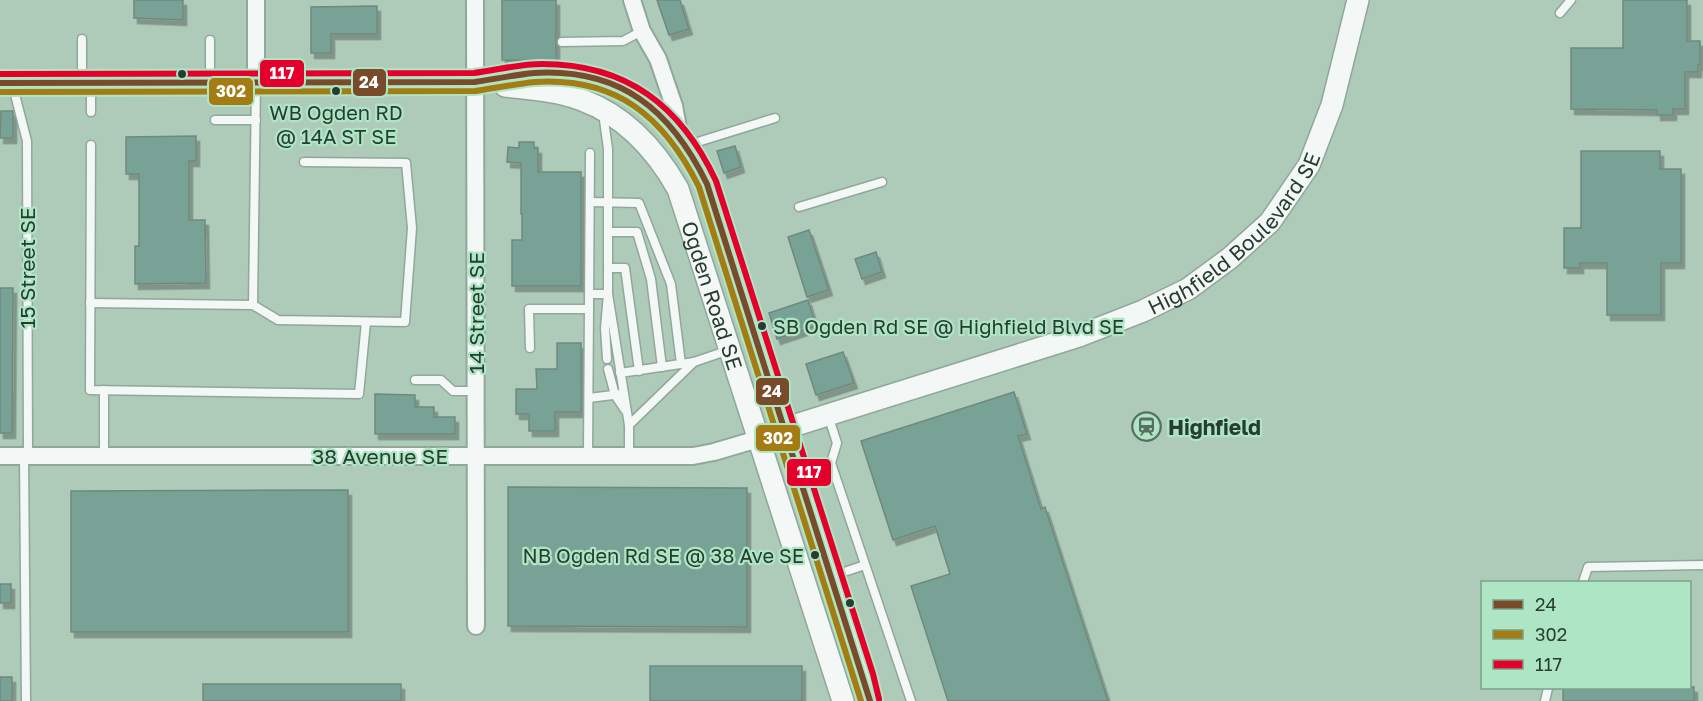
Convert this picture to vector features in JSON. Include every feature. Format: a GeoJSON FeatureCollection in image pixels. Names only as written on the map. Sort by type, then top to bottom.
{"type":"FeatureCollection","features":[{"type":"Feature","properties":{"kind":"street"},"geometry":{"type":"LineString","coordinates":[[256,0],[256,83]]}},
{"type":"Feature","properties":{"kind":"street","name":"14 Street SE"},"geometry":{"type":"LineString","coordinates":[[475,0],[476,626]]}},
{"type":"Feature","properties":{"kind":"street"},"geometry":{"type":"LineString","coordinates":[[632,0],[642,31],[658,59],[683,139]]}},
{"type":"Feature","properties":{"kind":"street","name":"Highfield Boulevard SE"},"geometry":{"type":"LineString","coordinates":[[758,439],[784,428],[1078,336],[1143,311],[1188,289],[1230,258],[1270,222],[1309,165],[1332,105],[1358,0]]}},
{"type":"Feature","properties":{"kind":"street","name":"Ogden Road SE"},"geometry":{"type":"LineString","coordinates":[[6,83],[475,82],[543,73],[587,75],[625,88],[656,110],[683,139],[707,184],[870,701]]}},
{"type":"Feature","properties":{"kind":"street","name":"Ogden Road SE"},"geometry":{"type":"LineString","coordinates":[[475,82],[537,90],[582,100],[622,122],[650,148],[666,168],[678,189],[843,701]]}},
{"type":"Feature","properties":{"kind":"street","name":"38 Avenue SE"},"geometry":{"type":"LineString","coordinates":[[0,456],[693,456],[714,453],[758,439]]}},
{"type":"Feature","properties":{"kind":"lane"},"geometry":{"type":"LineString","coordinates":[[1560,14],[1571,0]]}},
{"type":"Feature","properties":{"kind":"lane"},"geometry":{"type":"LineString","coordinates":[[562,42],[623,41],[642,31]]}},
{"type":"Feature","properties":{"kind":"lane"},"geometry":{"type":"LineString","coordinates":[[82,39],[91,112]]}},
{"type":"Feature","properties":{"kind":"lane"},"geometry":{"type":"LineString","coordinates":[[210,40],[210,83]]}},
{"type":"Feature","properties":{"kind":"lane","name":"15 Street SE"},"geometry":{"type":"LineString","coordinates":[[6,83],[27,141],[26,701]]}},
{"type":"Feature","properties":{"kind":"lane"},"geometry":{"type":"LineString","coordinates":[[253,305],[256,83]]}},
{"type":"Feature","properties":{"kind":"lane"},"geometry":{"type":"LineString","coordinates":[[603,111],[608,149],[609,202],[608,294],[605,328],[607,358]]}},
{"type":"Feature","properties":{"kind":"lane"},"geometry":{"type":"LineString","coordinates":[[683,139],[775,118]]}},
{"type":"Feature","properties":{"kind":"lane"},"geometry":{"type":"LineString","coordinates":[[215,120],[255,120]]}},
{"type":"Feature","properties":{"kind":"lane"},"geometry":{"type":"LineString","coordinates":[[91,145],[90,390],[359,394],[366,322]]}},
{"type":"Feature","properties":{"kind":"lane"},"geometry":{"type":"LineString","coordinates":[[588,456],[590,153]]}},
{"type":"Feature","properties":{"kind":"lane"},"geometry":{"type":"LineString","coordinates":[[90,303],[253,305],[278,320],[405,322],[412,228],[406,163],[304,162]]}},
{"type":"Feature","properties":{"kind":"lane"},"geometry":{"type":"LineString","coordinates":[[799,207],[882,182]]}},
{"type":"Feature","properties":{"kind":"lane"},"geometry":{"type":"LineString","coordinates":[[590,202],[639,202],[671,284],[681,364]]}},
{"type":"Feature","properties":{"kind":"lane"},"geometry":{"type":"LineString","coordinates":[[609,232],[637,232],[651,279],[662,367]]}},
{"type":"Feature","properties":{"kind":"lane"},"geometry":{"type":"LineString","coordinates":[[608,268],[625,268],[639,370]]}},
{"type":"Feature","properties":{"kind":"lane"},"geometry":{"type":"LineString","coordinates":[[589,294],[608,294]]}},
{"type":"Feature","properties":{"kind":"lane"},"geometry":{"type":"LineString","coordinates":[[608,294],[620,373],[620,394]]}},
{"type":"Feature","properties":{"kind":"lane"},"geometry":{"type":"LineString","coordinates":[[530,348],[529,309],[589,309]]}},
{"type":"Feature","properties":{"kind":"lane"},"geometry":{"type":"LineString","coordinates":[[620,373],[694,362],[730,350]]}},
{"type":"Feature","properties":{"kind":"lane"},"geometry":{"type":"LineString","coordinates":[[628,425],[694,362]]}},
{"type":"Feature","properties":{"kind":"lane"},"geometry":{"type":"LineString","coordinates":[[608,369],[627,413],[629,456]]}},
{"type":"Feature","properties":{"kind":"lane"},"geometry":{"type":"LineString","coordinates":[[415,380],[441,380],[453,391],[476,391]]}},
{"type":"Feature","properties":{"kind":"lane"},"geometry":{"type":"LineString","coordinates":[[104,390],[104,456]]}},
{"type":"Feature","properties":{"kind":"lane"},"geometry":{"type":"LineString","coordinates":[[588,398],[620,394]]}},
{"type":"Feature","properties":{"kind":"lane"},"geometry":{"type":"LineString","coordinates":[[828,415],[837,443],[831,463],[910,701]]}},
{"type":"Feature","properties":{"kind":"lane"},"geometry":{"type":"LineString","coordinates":[[832,576],[865,565]]}},
{"type":"Feature","properties":{"kind":"lane"},"geometry":{"type":"LineString","coordinates":[[1583,581],[1588,567],[1703,565]]}},
{"type":"Feature","properties":{"kind":"building"},"geometry":{"type":"Polygon","coordinates":[[[134,0],[183,0],[183,20],[134,18],[134,0]]]}},
{"type":"Feature","properties":{"kind":"building"},"geometry":{"type":"Polygon","coordinates":[[[502,0],[556,0],[556,61],[502,60],[502,0]]]}},
{"type":"Feature","properties":{"kind":"building"},"geometry":{"type":"Polygon","coordinates":[[[657,0],[680,0],[689,29],[669,35],[657,0]]]}},
{"type":"Feature","properties":{"kind":"building"},"geometry":{"type":"Polygon","coordinates":[[[1623,0],[1687,0],[1687,41],[1700,41],[1700,65],[1698,65],[1698,72],[1685,72],[1685,109],[1673,109],[1673,115],[1657,115],[1657,110],[1571,109],[1571,48],[1623,48],[1623,0]]]}},
{"type":"Feature","properties":{"kind":"building"},"geometry":{"type":"Polygon","coordinates":[[[377,6],[377,34],[331,34],[331,53],[311,53],[311,7],[377,6]]]}},
{"type":"Feature","properties":{"kind":"building"},"geometry":{"type":"Polygon","coordinates":[[[1,111],[13,111],[13,138],[0,138],[1,111]]]}},
{"type":"Feature","properties":{"kind":"building"},"geometry":{"type":"Polygon","coordinates":[[[196,136],[196,161],[189,161],[189,220],[205,220],[206,283],[135,284],[135,246],[139,246],[139,174],[126,174],[126,137],[196,136]]]}},
{"type":"Feature","properties":{"kind":"building"},"geometry":{"type":"Polygon","coordinates":[[[519,142],[534,142],[534,148],[538,148],[538,172],[581,172],[581,286],[512,286],[512,240],[522,240],[521,163],[507,162],[508,147],[519,148],[519,142]]]}},
{"type":"Feature","properties":{"kind":"building"},"geometry":{"type":"Polygon","coordinates":[[[735,146],[741,167],[724,173],[717,151],[735,146]]]}},
{"type":"Feature","properties":{"kind":"building"},"geometry":{"type":"Polygon","coordinates":[[[1581,151],[1660,151],[1660,169],[1681,169],[1681,263],[1661,263],[1661,315],[1607,315],[1607,263],[1580,263],[1580,268],[1564,268],[1564,228],[1581,228],[1581,151]]]}},
{"type":"Feature","properties":{"kind":"building"},"geometry":{"type":"Polygon","coordinates":[[[809,230],[829,290],[807,297],[788,237],[809,230]]]}},
{"type":"Feature","properties":{"kind":"building"},"geometry":{"type":"Polygon","coordinates":[[[876,252],[882,272],[862,279],[855,259],[876,252]]]}},
{"type":"Feature","properties":{"kind":"building"},"geometry":{"type":"Polygon","coordinates":[[[0,288],[13,288],[12,433],[0,433],[0,288]]]}},
{"type":"Feature","properties":{"kind":"building"},"geometry":{"type":"Polygon","coordinates":[[[808,300],[816,326],[777,339],[769,313],[808,300]]]}},
{"type":"Feature","properties":{"kind":"building"},"geometry":{"type":"Polygon","coordinates":[[[557,343],[581,343],[581,412],[555,412],[555,431],[529,431],[529,414],[516,414],[516,389],[537,389],[536,369],[557,369],[557,343]]]}},
{"type":"Feature","properties":{"kind":"building"},"geometry":{"type":"Polygon","coordinates":[[[843,352],[854,383],[816,395],[806,364],[843,352]]]}},
{"type":"Feature","properties":{"kind":"building"},"geometry":{"type":"Polygon","coordinates":[[[1014,392],[1027,434],[1018,436],[1041,509],[1045,507],[1108,701],[948,701],[911,586],[950,574],[935,526],[893,540],[861,441],[1014,392]]]}},
{"type":"Feature","properties":{"kind":"building"},"geometry":{"type":"Polygon","coordinates":[[[375,394],[415,395],[415,407],[434,407],[434,417],[455,417],[455,434],[375,434],[375,394]]]}},
{"type":"Feature","properties":{"kind":"building"},"geometry":{"type":"Polygon","coordinates":[[[508,487],[747,488],[747,627],[508,626],[508,487]]]}},
{"type":"Feature","properties":{"kind":"building"},"geometry":{"type":"Polygon","coordinates":[[[348,490],[348,632],[71,632],[71,491],[348,490]]]}},
{"type":"Feature","properties":{"kind":"building"},"geometry":{"type":"Polygon","coordinates":[[[0,584],[11,584],[11,603],[0,603],[0,584]]]}},
{"type":"Feature","properties":{"kind":"building"},"geometry":{"type":"Polygon","coordinates":[[[650,666],[802,666],[802,701],[650,701],[650,666]]]}},
{"type":"Feature","properties":{"kind":"building"},"geometry":{"type":"Polygon","coordinates":[[[0,677],[12,677],[12,701],[0,701],[0,677]]]}},
{"type":"Feature","properties":{"kind":"building"},"geometry":{"type":"Polygon","coordinates":[[[203,684],[401,684],[401,701],[203,701],[203,684]]]}},
{"type":"Feature","properties":{"kind":"building"},"geometry":{"type":"Polygon","coordinates":[[[1694,687],[1694,701],[1563,701],[1563,689],[1691,689],[1694,687]]]}},
{"type":"Feature","properties":{"kind":"transit line","name":"117"},"geometry":{"type":"LineString","coordinates":[[0,74],[474,73],[542,64],[572,66],[600,72],[625,81],[648,94],[686,131],[702,154],[716,181],[879,699]]}},
{"type":"Feature","properties":{"kind":"transit line","name":"24"},"geometry":{"type":"LineString","coordinates":[[0,83],[475,82],[534,73],[565,73],[593,78],[617,86],[640,99],[677,135],[707,184],[870,701]]}},
{"type":"Feature","properties":{"kind":"transit line","name":"302"},"geometry":{"type":"LineString","coordinates":[[0,92],[475,91],[535,82],[564,82],[590,86],[635,106],[670,140],[699,187],[861,701]]}},
{"type":"Feature","properties":{"kind":"place","name":"WB Ogden RD @ 14A ST SE"},"geometry":{"type":"Point","coordinates":[336,91]}},
{"type":"Feature","properties":{"kind":"place","name":"SB Ogden Rd SE @ Highfield Blvd SE"},"geometry":{"type":"Point","coordinates":[762,326]}},
{"type":"Feature","properties":{"kind":"place","name":"Highfield"},"geometry":{"type":"Point","coordinates":[1147,427]}},
{"type":"Feature","properties":{"kind":"place","name":"NB Ogden Rd SE @ 38 Ave SE"},"geometry":{"type":"Point","coordinates":[815,555]}}]}
